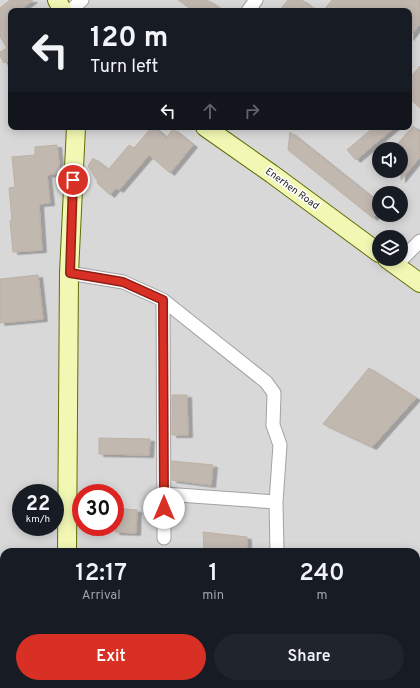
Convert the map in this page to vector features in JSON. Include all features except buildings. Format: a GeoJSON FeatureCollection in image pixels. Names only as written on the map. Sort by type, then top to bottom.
{"type":"FeatureCollection","features":[{"type":"Feature","properties":{"kind":"main road"},"geometry":{"type":"LineString","coordinates":[[67,548],[70,273],[76,130]]}},
{"type":"Feature","properties":{"kind":"main road","name":"Enerhen Road"},"geometry":{"type":"LineString","coordinates":[[209,130],[372,248]]}},
{"type":"Feature","properties":{"kind":"main road"},"geometry":{"type":"LineString","coordinates":[[397,266],[420,283]]}},
{"type":"Feature","properties":{"kind":"street"},"geometry":{"type":"LineString","coordinates":[[73,8],[82,0]]}},
{"type":"Feature","properties":{"kind":"street"},"geometry":{"type":"LineString","coordinates":[[408,250],[420,241]]}},
{"type":"Feature","properties":{"kind":"street"},"geometry":{"type":"LineString","coordinates":[[70,273],[123,282],[163,300],[266,382],[274,393],[272,425],[280,445],[276,502],[277,548]]}},
{"type":"Feature","properties":{"kind":"street"},"geometry":{"type":"LineString","coordinates":[[163,300],[164,538]]}},
{"type":"Feature","properties":{"kind":"street"},"geometry":{"type":"LineString","coordinates":[[164,494],[276,502]]}},
{"type":"Feature","properties":{"kind":"shaded area"},"geometry":{"type":"Polygon","coordinates":[[[0,0],[420,0],[420,548],[0,548],[0,0]]]}},
{"type":"Feature","properties":{"kind":"route"},"geometry":{"type":"LineString","coordinates":[[73,180],[70,273],[123,282],[163,300],[164,508]]}}]}
